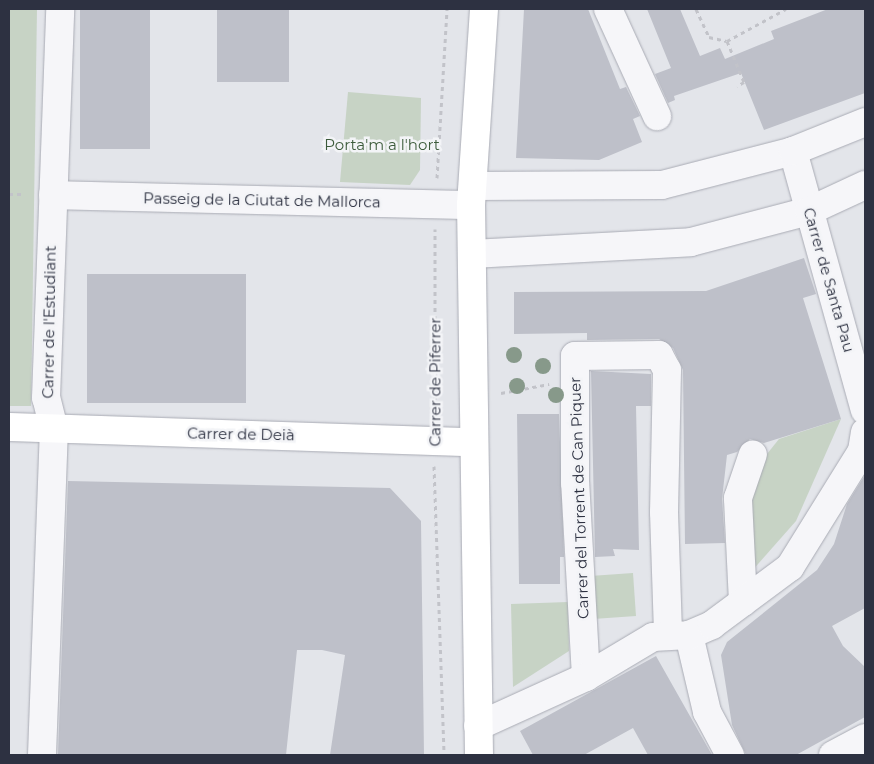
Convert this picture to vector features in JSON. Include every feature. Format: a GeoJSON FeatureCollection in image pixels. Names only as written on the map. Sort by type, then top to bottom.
{"type":"FeatureCollection","features":[{"type":"Feature","properties":{"kind":"main road"},"geometry":{"type":"LineString","coordinates":[[478,755],[472,442],[472,195],[484,9]]}},
{"type":"Feature","properties":{"kind":"main road","name":"Carrer de Deià"},"geometry":{"type":"LineString","coordinates":[[9,427],[435,438],[472,442]]}},
{"type":"Feature","properties":{"kind":"street","name":"Carrer de l'Estudiant"},"geometry":{"type":"LineString","coordinates":[[42,755],[54,429],[46,398],[60,9]]}},
{"type":"Feature","properties":{"kind":"street"},"geometry":{"type":"LineString","coordinates":[[608,9],[657,116]]}},
{"type":"Feature","properties":{"kind":"street","name":"Passeig de la Ciutat de Mallorca"},"geometry":{"type":"LineString","coordinates":[[53,195],[435,204],[472,195],[662,185],[793,151],[865,122]]}},
{"type":"Feature","properties":{"kind":"street","name":"Carrer de Santa Pau"},"geometry":{"type":"LineString","coordinates":[[793,151],[865,410]]}},
{"type":"Feature","properties":{"kind":"street"},"geometry":{"type":"LineString","coordinates":[[472,254],[691,242],[809,211],[865,185]]}},
{"type":"Feature","properties":{"kind":"street","name":"Carrer del Torrent de Can Piquer"},"geometry":{"type":"LineString","coordinates":[[586,677],[575,483],[574,356],[659,355],[667,370],[664,512],[679,635]]}},
{"type":"Feature","properties":{"kind":"street"},"geometry":{"type":"LineString","coordinates":[[478,726],[586,677],[653,638],[679,635],[712,625],[790,567],[862,451],[865,432]]}},
{"type":"Feature","properties":{"kind":"street"},"geometry":{"type":"LineString","coordinates":[[743,602],[738,498],[753,454]]}},
{"type":"Feature","properties":{"kind":"street"},"geometry":{"type":"LineString","coordinates":[[679,635],[707,712],[730,755]]}},
{"type":"Feature","properties":{"kind":"street"},"geometry":{"type":"LineString","coordinates":[[833,755],[865,738]]}},
{"type":"Feature","properties":{"kind":"path","name":"Carrer de Piferrer"},"geometry":{"type":"LineString","coordinates":[[444,755],[435,438],[435,204],[447,9]]}},
{"type":"Feature","properties":{"kind":"path"},"geometry":{"type":"LineString","coordinates":[[696,9],[709,37],[727,41],[786,9]]}},
{"type":"Feature","properties":{"kind":"path"},"geometry":{"type":"LineString","coordinates":[[727,41],[744,82],[737,86]]}},
{"type":"Feature","properties":{"kind":"path"},"geometry":{"type":"LineString","coordinates":[[9,194],[24,194]]}},
{"type":"Feature","properties":{"kind":"path"},"geometry":{"type":"LineString","coordinates":[[498,394],[559,383]]}},
{"type":"Feature","properties":{"kind":"green space"},"geometry":{"type":"Polygon","coordinates":[[[9,9],[37,9],[31,406],[9,406],[9,9]]]}},
{"type":"Feature","properties":{"kind":"green space","name":"Porta'm a l'hort"},"geometry":{"type":"Polygon","coordinates":[[[348,92],[421,98],[420,170],[410,185],[340,182],[348,92]]]}},
{"type":"Feature","properties":{"kind":"green space"},"geometry":{"type":"Polygon","coordinates":[[[841,419],[796,521],[751,572],[749,495],[763,459],[779,439],[841,419]]]}},
{"type":"Feature","properties":{"kind":"green space"},"geometry":{"type":"Polygon","coordinates":[[[633,573],[636,616],[593,619],[590,576],[633,573]]]}},
{"type":"Feature","properties":{"kind":"green space"},"geometry":{"type":"Polygon","coordinates":[[[568,602],[569,651],[513,687],[511,604],[568,602]]]}},
{"type":"Feature","properties":{"kind":"building"},"geometry":{"type":"Polygon","coordinates":[[[80,9],[150,9],[150,149],[80,149],[80,9]]]}},
{"type":"Feature","properties":{"kind":"building"},"geometry":{"type":"Polygon","coordinates":[[[217,9],[289,9],[289,82],[217,82],[217,9]]]}},
{"type":"Feature","properties":{"kind":"building"},"geometry":{"type":"Polygon","coordinates":[[[524,9],[588,9],[620,89],[626,87],[640,116],[633,119],[642,142],[599,160],[516,158],[524,9]]]}},
{"type":"Feature","properties":{"kind":"building"},"geometry":{"type":"Polygon","coordinates":[[[647,9],[680,9],[700,56],[720,48],[725,59],[774,39],[771,31],[828,9],[865,9],[865,93],[764,130],[741,73],[674,96],[675,100],[668,103],[655,74],[671,68],[647,9]]]}},
{"type":"Feature","properties":{"kind":"building"},"geometry":{"type":"Polygon","coordinates":[[[804,258],[816,294],[803,298],[841,419],[764,443],[750,439],[737,452],[727,455],[722,499],[725,543],[685,544],[683,370],[673,348],[659,339],[587,340],[587,333],[514,334],[514,292],[706,291],[804,258]]]}},
{"type":"Feature","properties":{"kind":"building"},"geometry":{"type":"Polygon","coordinates":[[[87,274],[246,274],[246,403],[87,403],[87,274]]]}},
{"type":"Feature","properties":{"kind":"building"},"geometry":{"type":"Polygon","coordinates":[[[591,371],[651,374],[651,406],[636,406],[639,550],[613,549],[615,556],[595,557],[591,371]]]}},
{"type":"Feature","properties":{"kind":"building"},"geometry":{"type":"Polygon","coordinates":[[[517,414],[559,414],[564,557],[560,557],[560,584],[519,584],[517,414]]]}},
{"type":"Feature","properties":{"kind":"building"},"geometry":{"type":"Polygon","coordinates":[[[865,475],[865,608],[832,626],[843,646],[865,667],[865,717],[796,755],[746,755],[732,725],[721,655],[727,642],[817,570],[834,544],[847,504],[865,475]]]}},
{"type":"Feature","properties":{"kind":"building"},"geometry":{"type":"Polygon","coordinates":[[[68,481],[390,488],[421,521],[424,755],[330,755],[345,655],[322,650],[297,650],[286,755],[58,755],[68,481]]]}},
{"type":"Feature","properties":{"kind":"building"},"geometry":{"type":"Polygon","coordinates":[[[656,656],[712,755],[648,755],[633,728],[584,755],[533,755],[520,731],[656,656]]]}}]}
